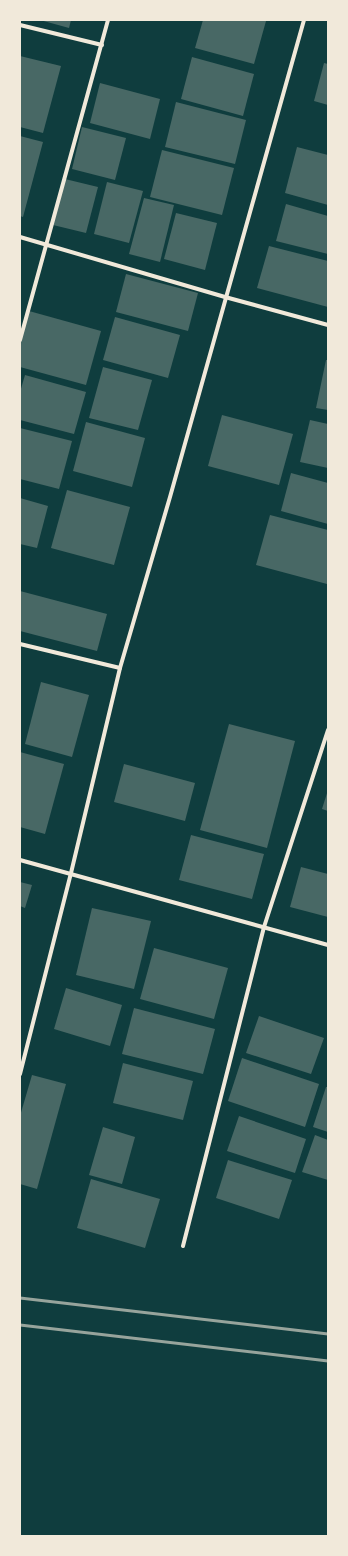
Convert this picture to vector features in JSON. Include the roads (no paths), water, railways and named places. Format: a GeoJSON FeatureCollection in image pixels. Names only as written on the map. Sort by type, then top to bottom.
{"type":"FeatureCollection","features":[{"type":"Feature","properties":{"kind":"street"},"geometry":{"type":"LineString","coordinates":[[20,340],[108,20]]}},
{"type":"Feature","properties":{"kind":"street"},"geometry":{"type":"LineString","coordinates":[[20,1074],[71,873],[120,668],[170,498],[225,297],[304,20]]}},
{"type":"Feature","properties":{"kind":"street"},"geometry":{"type":"LineString","coordinates":[[20,25],[102,45]]}},
{"type":"Feature","properties":{"kind":"street"},"geometry":{"type":"LineString","coordinates":[[20,237],[225,297],[328,325]]}},
{"type":"Feature","properties":{"kind":"street"},"geometry":{"type":"LineString","coordinates":[[20,644],[120,668]]}},
{"type":"Feature","properties":{"kind":"street"},"geometry":{"type":"LineString","coordinates":[[183,1246],[264,927],[328,730]]}},
{"type":"Feature","properties":{"kind":"street"},"geometry":{"type":"LineString","coordinates":[[20,860],[328,946]]}},
{"type":"Feature","properties":{"kind":"railway"},"geometry":{"type":"LineString","coordinates":[[20,1298],[328,1334]]}},
{"type":"Feature","properties":{"kind":"railway"},"geometry":{"type":"LineString","coordinates":[[20,1325],[328,1361]]}}]}
